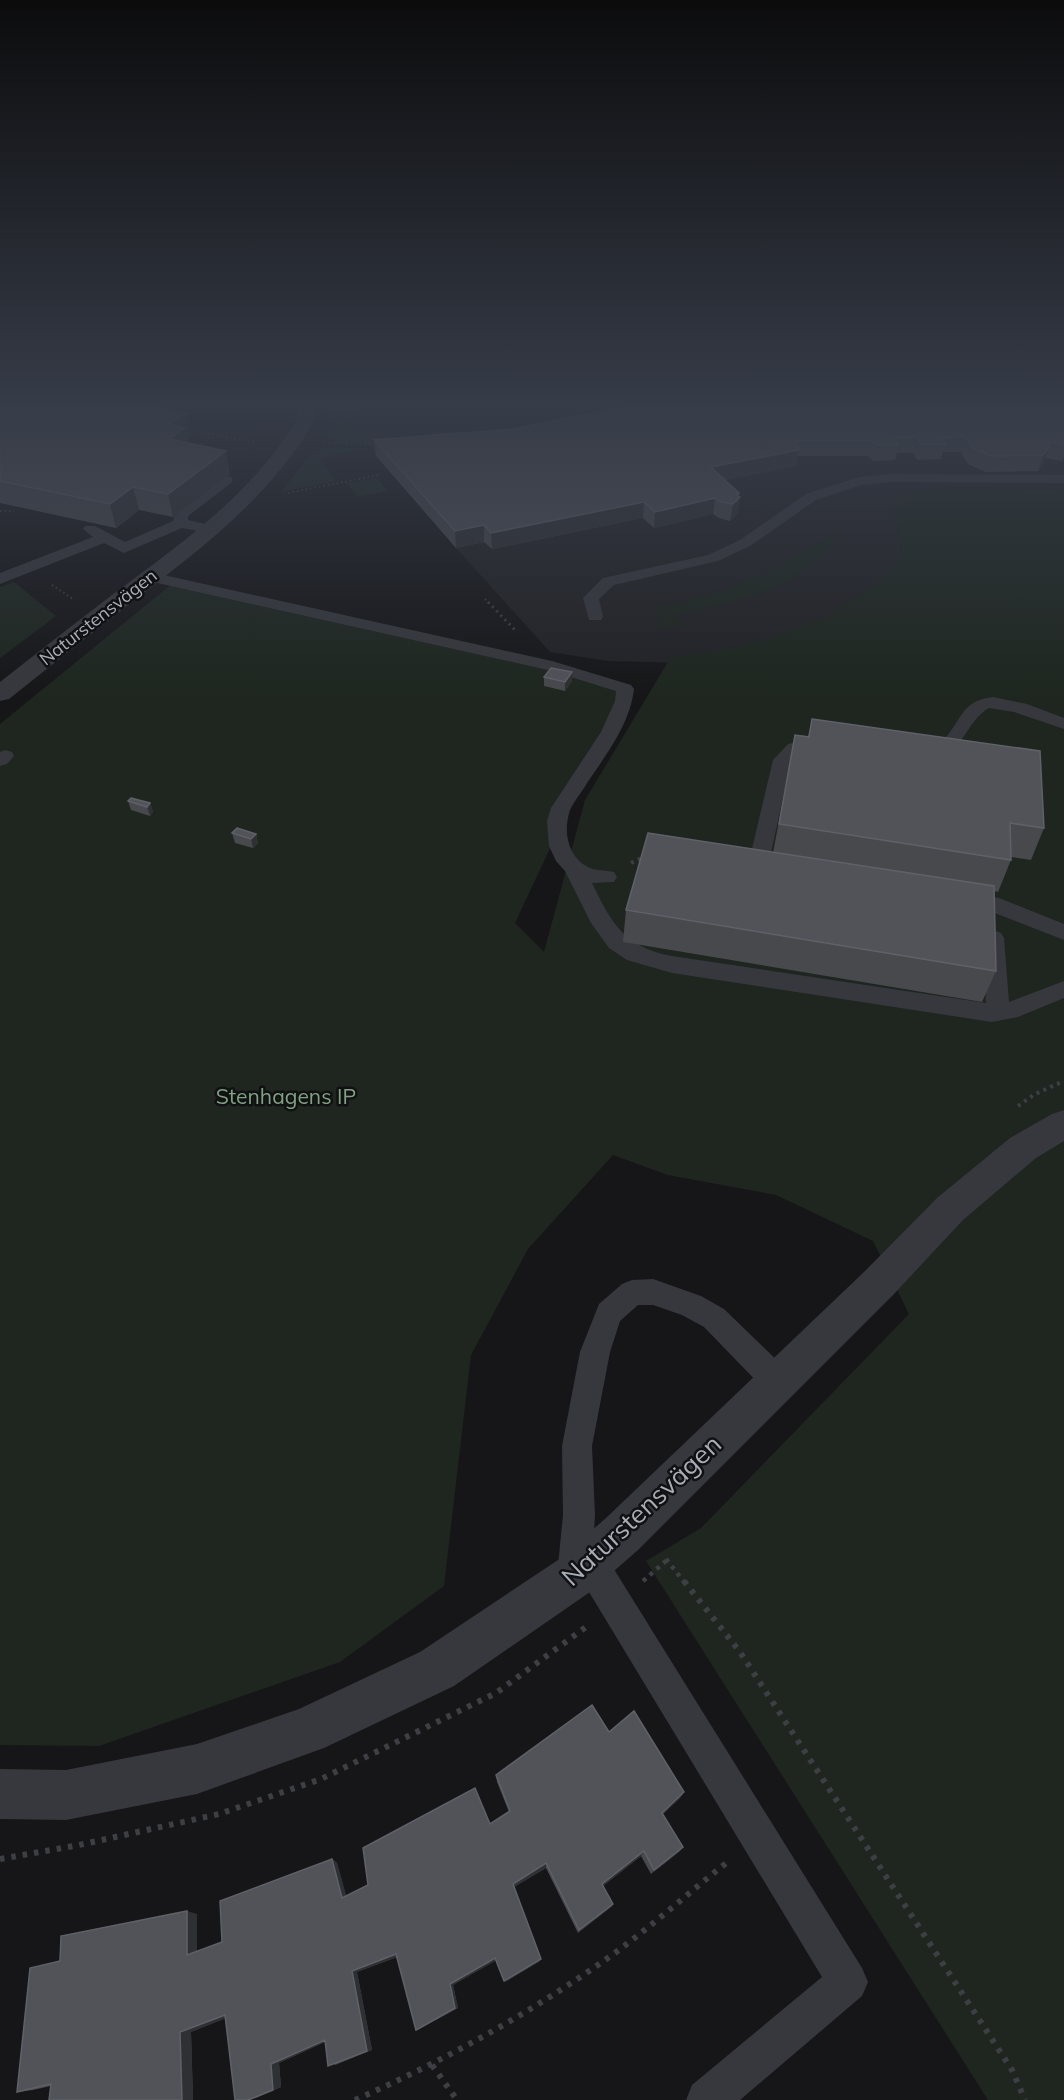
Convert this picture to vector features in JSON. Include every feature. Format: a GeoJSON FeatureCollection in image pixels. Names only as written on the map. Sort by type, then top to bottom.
{"type":"FeatureCollection","features":[{"type":"Feature","properties":{"kind":"street","name":"Naturstensvägen"},"geometry":{"type":"LineString","coordinates":[[0,694],[150,577],[239,503]]}},
{"type":"Feature","properties":{"kind":"street","name":"Naturstensvägen"},"geometry":{"type":"LineString","coordinates":[[0,1794],[66,1795],[197,1769],[307,1731],[437,1669],[582,1569],[636,1521],[879,1284],[950,1209],[1023,1148],[1064,1124]]}},
{"type":"Feature","properties":{"kind":"lane"},"geometry":{"type":"LineString","coordinates":[[180,523],[181,514],[196,503]]}},
{"type":"Feature","properties":{"kind":"lane"},"geometry":{"type":"LineString","coordinates":[[595,617],[591,598],[609,581],[671,569],[712,558],[745,543],[802,503]]}},
{"type":"Feature","properties":{"kind":"lane"},"geometry":{"type":"LineString","coordinates":[[90,529],[124,548],[180,523],[209,529]]}},
{"type":"Feature","properties":{"kind":"lane"},"geometry":{"type":"LineString","coordinates":[[0,579],[106,537]]}},
{"type":"Feature","properties":{"kind":"lane"},"geometry":{"type":"LineString","coordinates":[[150,577],[552,666],[622,687],[625,689],[625,698],[611,729],[561,808],[556,820],[557,845],[567,862],[595,878],[607,877]]}},
{"type":"Feature","properties":{"kind":"lane"},"geometry":{"type":"LineString","coordinates":[[910,753],[928,755],[944,750],[976,706],[990,702],[1008,705],[1064,724]]}},
{"type":"Feature","properties":{"kind":"lane"},"geometry":{"type":"LineString","coordinates":[[805,868],[772,862],[764,858],[761,853],[782,760],[786,752],[795,746],[809,743],[847,744]]}},
{"type":"Feature","properties":{"kind":"lane"},"geometry":{"type":"LineString","coordinates":[[574,868],[601,919],[617,942],[625,949],[642,957],[749,976],[998,1013],[1064,988]]}},
{"type":"Feature","properties":{"kind":"lane"},"geometry":{"type":"LineString","coordinates":[[944,894],[991,903],[1064,932]]}},
{"type":"Feature","properties":{"kind":"lane"},"geometry":{"type":"LineString","coordinates":[[991,903],[998,1013]]}},
{"type":"Feature","properties":{"kind":"lane"},"geometry":{"type":"LineString","coordinates":[[707,2100],[848,1982],[759,1837],[582,1569],[577,1446],[595,1352],[609,1313],[632,1293],[653,1292],[692,1305],[714,1318],[777,1381]]}},
{"type":"Feature","properties":{"kind":"path"},"geometry":{"type":"LineString","coordinates":[[0,511],[14,511]]}},
{"type":"Feature","properties":{"kind":"path"},"geometry":{"type":"LineString","coordinates":[[607,877],[638,858],[654,855]]}},
{"type":"Feature","properties":{"kind":"path"},"geometry":{"type":"LineString","coordinates":[[636,1521],[740,1652],[1012,2070],[1025,2100]]}},
{"type":"Feature","properties":{"kind":"path"},"geometry":{"type":"LineString","coordinates":[[355,2100],[432,2065],[502,2025],[606,1959],[759,1837]]}},
{"type":"Feature","properties":{"kind":"path"},"geometry":{"type":"LineString","coordinates":[[432,2065],[458,2100]]}},
{"type":"Feature","properties":{"kind":"shaded area"},"geometry":{"type":"Polygon","coordinates":[[[417,503],[898,503],[893,509],[911,602],[888,668],[608,661],[550,652],[417,503]]]}},
{"type":"Feature","properties":{"kind":"green space","name":"Stenhagens IP"},"geometry":{"type":"Polygon","coordinates":[[[898,503],[1064,503],[1064,2100],[988,2100],[646,1561],[701,1528],[909,1314],[873,1241],[776,1195],[668,1175],[613,1155],[528,1249],[471,1355],[444,1586],[340,1662],[99,1746],[0,1745],[0,724],[178,579],[552,666],[625,689],[515,923],[544,952],[585,800],[671,657],[724,649],[776,636],[825,616],[848,603],[884,576],[902,554],[893,509],[898,503]]]}},
{"type":"Feature","properties":{"kind":"green space"},"geometry":{"type":"Polygon","coordinates":[[[839,531],[825,550],[809,566],[789,579],[745,598],[676,615],[683,625],[661,628],[653,608],[704,596],[749,580],[792,559],[839,531]]]}},
{"type":"Feature","properties":{"kind":"green space"},"geometry":{"type":"Polygon","coordinates":[[[14,582],[56,616],[0,658],[0,587],[14,582]]]}},
{"type":"Feature","properties":{"kind":"building"},"geometry":{"type":"Polygon","coordinates":[[[430,503],[639,503],[491,533],[484,525],[455,531],[430,503]]]}},
{"type":"Feature","properties":{"kind":"building"},"geometry":{"type":"Polygon","coordinates":[[[645,503],[694,503],[655,512],[645,503]]]}},
{"type":"Feature","properties":{"kind":"building"},"geometry":{"type":"Polygon","coordinates":[[[551,668],[572,672],[565,682],[544,677],[551,668]]]}},
{"type":"Feature","properties":{"kind":"building"},"geometry":{"type":"Polygon","coordinates":[[[812,719],[1040,751],[1044,828],[1010,823],[1011,860],[779,824],[795,735],[809,737],[812,719]]]}},
{"type":"Feature","properties":{"kind":"building"},"geometry":{"type":"Polygon","coordinates":[[[131,798],[150,803],[147,807],[128,801],[131,798]]]}},
{"type":"Feature","properties":{"kind":"building"},"geometry":{"type":"Polygon","coordinates":[[[237,828],[256,834],[251,839],[232,833],[237,828]]]}},
{"type":"Feature","properties":{"kind":"building"},"geometry":{"type":"Polygon","coordinates":[[[648,833],[994,886],[996,971],[626,910],[648,833]]]}},
{"type":"Feature","properties":{"kind":"building"},"geometry":{"type":"Polygon","coordinates":[[[592,1705],[609,1732],[634,1711],[684,1792],[662,1813],[683,1847],[654,1870],[644,1851],[602,1884],[613,1904],[579,1930],[546,1863],[513,1884],[541,1959],[504,1981],[495,1958],[450,1984],[455,2008],[416,2030],[396,1954],[352,1971],[367,2051],[328,2066],[325,2040],[271,2064],[273,2090],[248,2100],[235,2100],[225,2015],[180,2032],[182,2100],[49,2100],[51,2084],[17,2092],[30,1968],[60,1961],[61,1936],[187,1911],[187,1955],[222,1942],[220,1901],[332,1859],[342,1898],[368,1885],[363,1848],[475,1788],[490,1824],[510,1811],[496,1775],[592,1705]]]}}]}
